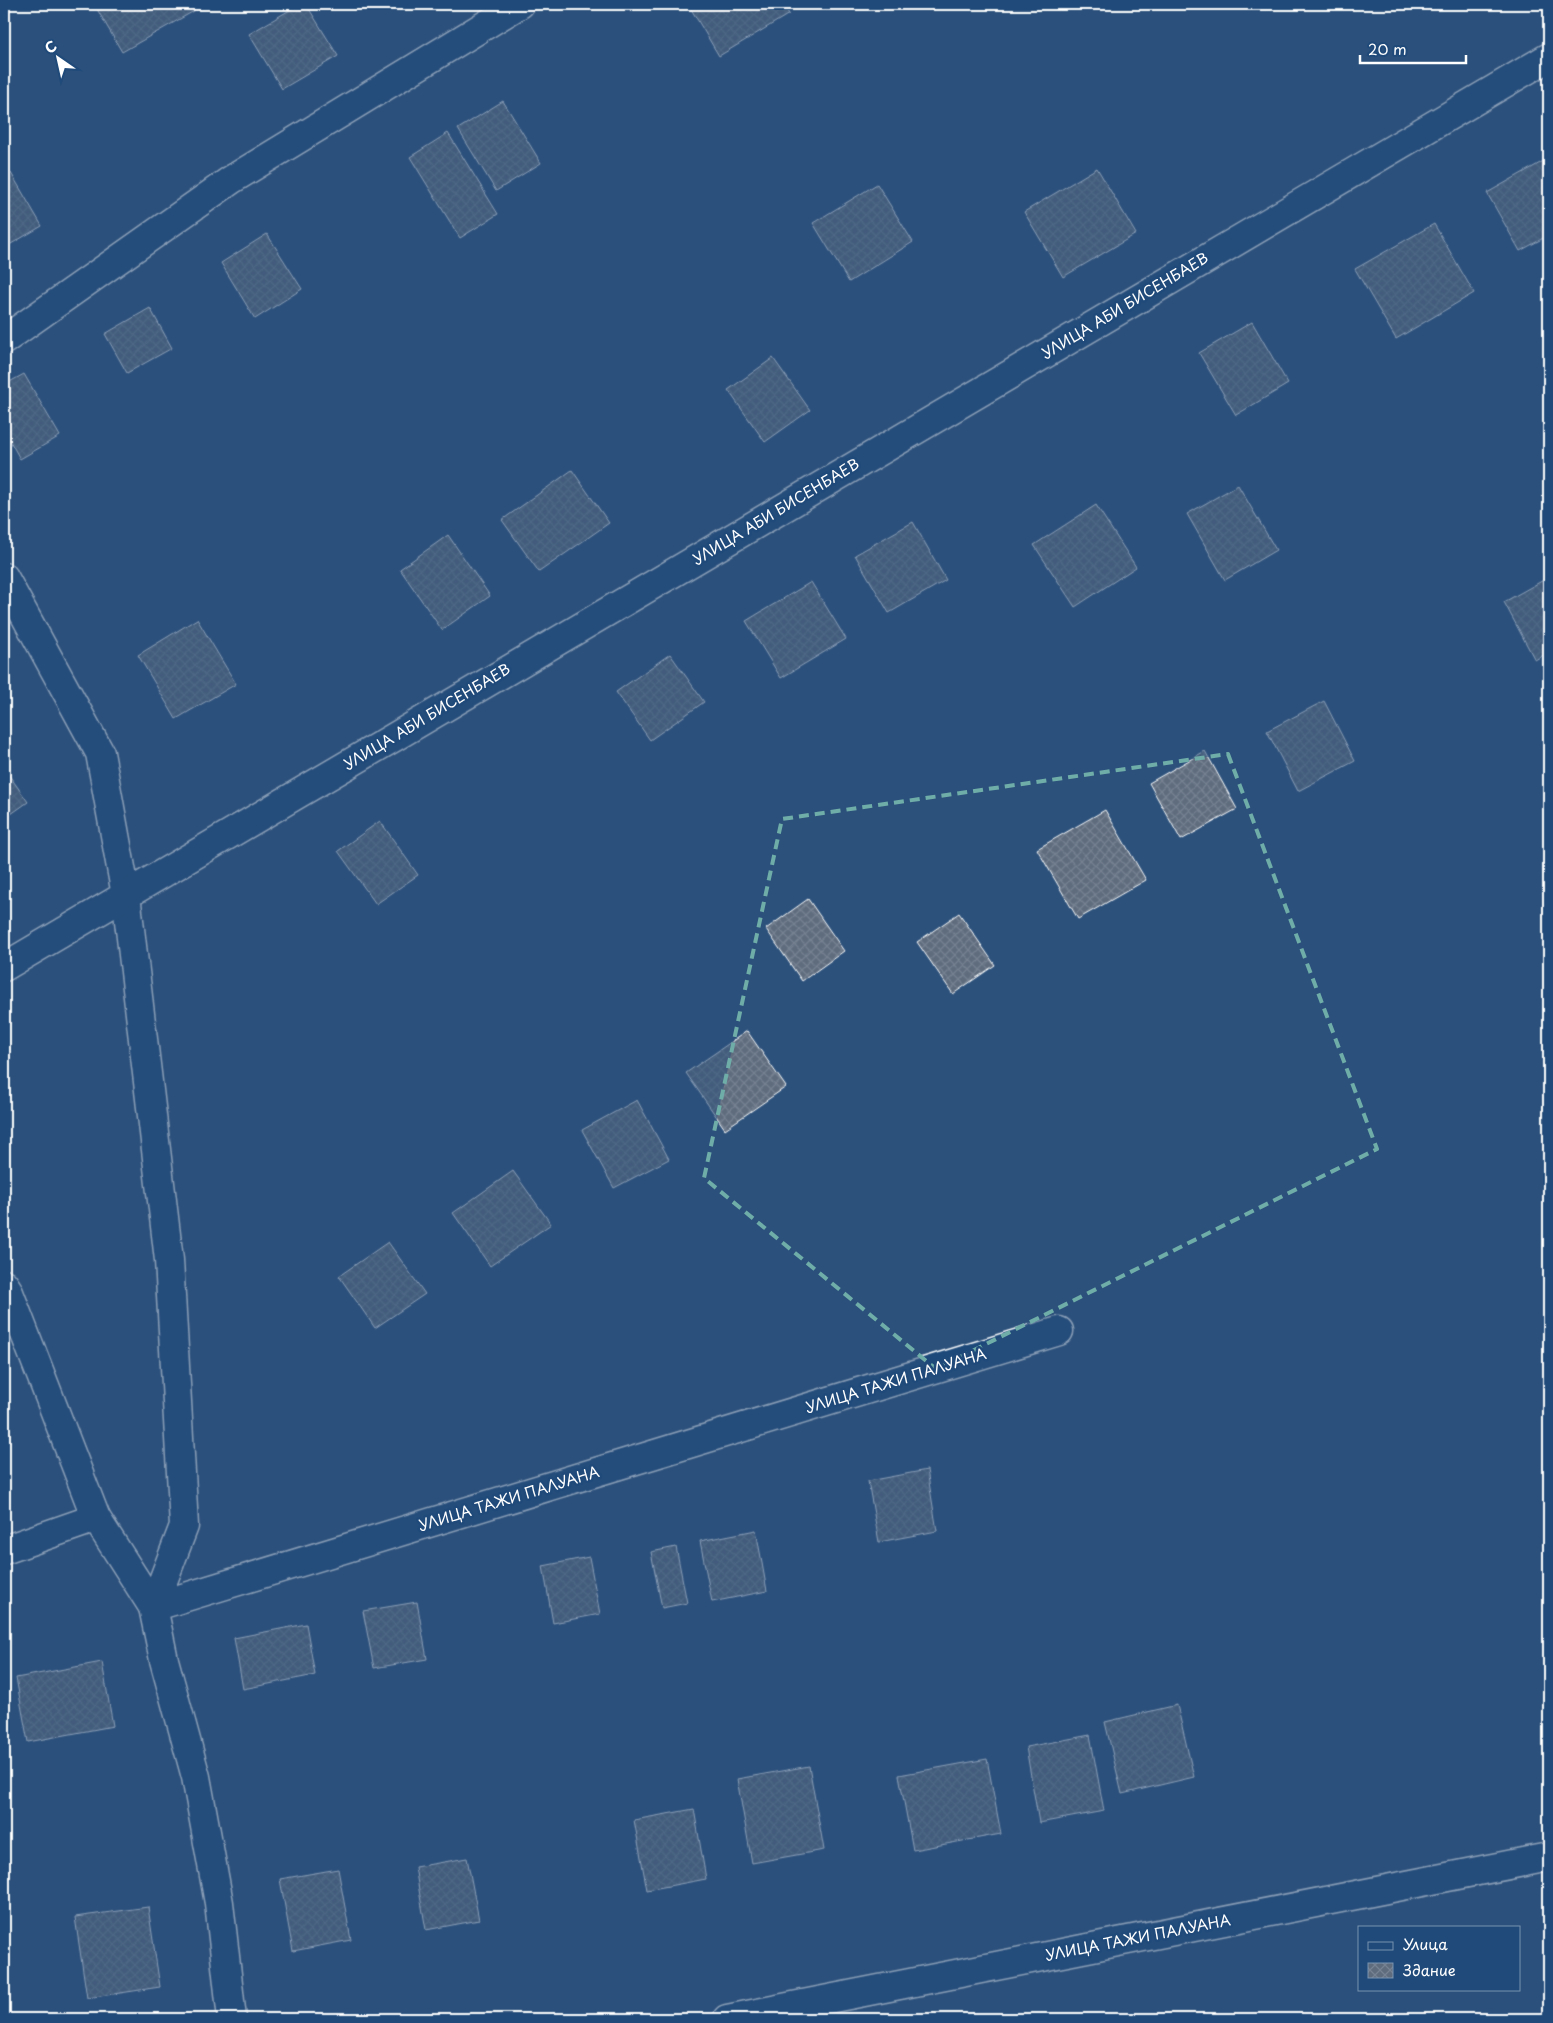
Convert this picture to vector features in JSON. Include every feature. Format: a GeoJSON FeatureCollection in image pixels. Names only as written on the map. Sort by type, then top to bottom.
{"type":"FeatureCollection","features":[{"type":"Feature","properties":{"kind":"street"},"geometry":{"type":"LineString","coordinates":[[4,340],[231,180],[520,4]]}},
{"type":"Feature","properties":{"kind":"street","name":"УЛИЦА АБИ БИСЕНБАЕВ"},"geometry":{"type":"LineString","coordinates":[[4,967],[1549,57]]}},
{"type":"Feature","properties":{"kind":"street"},"geometry":{"type":"LineString","coordinates":[[4,577],[100,753],[126,895],[169,1260],[184,1526],[153,1607]]}},
{"type":"Feature","properties":{"kind":"street"},"geometry":{"type":"LineString","coordinates":[[4,1284],[8,1290],[96,1518],[153,1607],[164,1660],[196,1777],[219,1903],[232,2019]]}},
{"type":"Feature","properties":{"kind":"street","name":"УЛИЦА ТАЖИ ПАЛУАНА"},"geometry":{"type":"LineString","coordinates":[[153,1607],[1059,1331]]}},
{"type":"Feature","properties":{"kind":"street"},"geometry":{"type":"LineString","coordinates":[[4,1550],[96,1518]]}},
{"type":"Feature","properties":{"kind":"street","name":"УЛИЦА ТАЖИ ПАЛУАНА"},"geometry":{"type":"LineString","coordinates":[[727,2019],[1549,1857]]}},
{"type":"Feature","properties":{"kind":"highlighted area"},"geometry":{"type":"Polygon","coordinates":[[[1228,754],[1377,1149],[936,1369],[704,1178],[782,819],[1228,754]]]}},
{"type":"Feature","properties":{"kind":"building"},"geometry":{"type":"Polygon","coordinates":[[[94,4],[190,4],[194,11],[122,52],[94,4]]]}},
{"type":"Feature","properties":{"kind":"building"},"geometry":{"type":"Polygon","coordinates":[[[300,4],[306,4],[338,56],[282,89],[249,34],[300,4]]]}},
{"type":"Feature","properties":{"kind":"building"},"geometry":{"type":"Polygon","coordinates":[[[688,4],[783,4],[789,14],[719,56],[688,4]]]}},
{"type":"Feature","properties":{"kind":"building"},"geometry":{"type":"Polygon","coordinates":[[[503,101],[541,163],[496,191],[458,129],[503,101]]]}},
{"type":"Feature","properties":{"kind":"building"},"geometry":{"type":"Polygon","coordinates":[[[448,133],[498,214],[460,238],[410,157],[448,133]]]}},
{"type":"Feature","properties":{"kind":"building"},"geometry":{"type":"Polygon","coordinates":[[[1549,158],[1549,235],[1520,251],[1487,193],[1549,158]]]}},
{"type":"Feature","properties":{"kind":"building"},"geometry":{"type":"Polygon","coordinates":[[[1097,168],[1136,234],[1063,277],[1024,212],[1097,168]]]}},
{"type":"Feature","properties":{"kind":"building"},"geometry":{"type":"Polygon","coordinates":[[[11,173],[42,226],[4,248],[4,177],[11,173]]]}},
{"type":"Feature","properties":{"kind":"building"},"geometry":{"type":"Polygon","coordinates":[[[877,184],[913,242],[849,282],[813,223],[877,184]]]}},
{"type":"Feature","properties":{"kind":"building"},"geometry":{"type":"Polygon","coordinates":[[[1434,224],[1474,293],[1396,339],[1355,269],[1434,224]]]}},
{"type":"Feature","properties":{"kind":"building"},"geometry":{"type":"Polygon","coordinates":[[[267,234],[302,289],[255,319],[221,263],[267,234]]]}},
{"type":"Feature","properties":{"kind":"building"},"geometry":{"type":"Polygon","coordinates":[[[150,308],[172,348],[127,373],[105,334],[150,308]]]}},
{"type":"Feature","properties":{"kind":"building"},"geometry":{"type":"Polygon","coordinates":[[[1252,322],[1288,384],[1236,415],[1199,353],[1252,322]]]}},
{"type":"Feature","properties":{"kind":"building"},"geometry":{"type":"Polygon","coordinates":[[[773,358],[810,410],[765,442],[728,390],[773,358]]]}},
{"type":"Feature","properties":{"kind":"building"},"geometry":{"type":"Polygon","coordinates":[[[24,374],[60,436],[20,459],[4,430],[4,385],[24,374]]]}},
{"type":"Feature","properties":{"kind":"building"},"geometry":{"type":"Polygon","coordinates":[[[572,470],[609,523],[539,572],[502,520],[572,470]]]}},
{"type":"Feature","properties":{"kind":"building"},"geometry":{"type":"Polygon","coordinates":[[[1238,485],[1276,550],[1225,580],[1187,514],[1238,485]]]}},
{"type":"Feature","properties":{"kind":"building"},"geometry":{"type":"Polygon","coordinates":[[[1096,505],[1136,567],[1075,607],[1034,545],[1096,505]]]}},
{"type":"Feature","properties":{"kind":"building"},"geometry":{"type":"Polygon","coordinates":[[[913,522],[946,580],[889,613],[855,555],[913,522]]]}},
{"type":"Feature","properties":{"kind":"building"},"geometry":{"type":"Polygon","coordinates":[[[448,535],[490,596],[442,630],[400,569],[448,535]]]}},
{"type":"Feature","properties":{"kind":"building"},"geometry":{"type":"Polygon","coordinates":[[[1549,577],[1549,652],[1535,660],[1504,602],[1549,577]]]}},
{"type":"Feature","properties":{"kind":"building"},"geometry":{"type":"Polygon","coordinates":[[[811,582],[846,639],[781,678],[746,621],[811,582]]]}},
{"type":"Feature","properties":{"kind":"building"},"geometry":{"type":"Polygon","coordinates":[[[197,619],[236,684],[176,719],[138,655],[197,619]]]}},
{"type":"Feature","properties":{"kind":"building"},"geometry":{"type":"Polygon","coordinates":[[[670,654],[704,702],[650,740],[616,692],[670,654]]]}},
{"type":"Feature","properties":{"kind":"building"},"geometry":{"type":"Polygon","coordinates":[[[1324,701],[1355,761],[1298,791],[1267,731],[1324,701]]]}},
{"type":"Feature","properties":{"kind":"building"},"geometry":{"type":"Polygon","coordinates":[[[1205,751],[1237,809],[1181,840],[1149,783],[1205,751]]]}},
{"type":"Feature","properties":{"kind":"building"},"geometry":{"type":"Polygon","coordinates":[[[4,768],[28,802],[4,819],[4,768]]]}},
{"type":"Feature","properties":{"kind":"building"},"geometry":{"type":"Polygon","coordinates":[[[1105,810],[1146,880],[1078,919],[1037,849],[1105,810]]]}},
{"type":"Feature","properties":{"kind":"building"},"geometry":{"type":"Polygon","coordinates":[[[380,821],[418,875],[376,904],[338,851],[380,821]]]}},
{"type":"Feature","properties":{"kind":"building"},"geometry":{"type":"Polygon","coordinates":[[[808,899],[844,951],[802,981],[766,929],[808,899]]]}},
{"type":"Feature","properties":{"kind":"building"},"geometry":{"type":"Polygon","coordinates":[[[959,913],[995,965],[953,994],[917,942],[959,913]]]}},
{"type":"Feature","properties":{"kind":"building"},"geometry":{"type":"Polygon","coordinates":[[[747,1031],[786,1087],[725,1129],[686,1073],[747,1031]]]}},
{"type":"Feature","properties":{"kind":"building"},"geometry":{"type":"Polygon","coordinates":[[[637,1100],[669,1159],[614,1188],[582,1130],[637,1100]]]}},
{"type":"Feature","properties":{"kind":"building"},"geometry":{"type":"Polygon","coordinates":[[[513,1171],[551,1224],[490,1266],[453,1213],[513,1171]]]}},
{"type":"Feature","properties":{"kind":"building"},"geometry":{"type":"Polygon","coordinates":[[[388,1242],[425,1294],[375,1328],[339,1276],[388,1242]]]}},
{"type":"Feature","properties":{"kind":"building"},"geometry":{"type":"Polygon","coordinates":[[[927,1470],[937,1531],[879,1542],[868,1481],[927,1470]]]}},
{"type":"Feature","properties":{"kind":"building"},"geometry":{"type":"Polygon","coordinates":[[[756,1530],[767,1591],[712,1602],[700,1541],[756,1530]]]}},
{"type":"Feature","properties":{"kind":"building"},"geometry":{"type":"Polygon","coordinates":[[[676,1547],[687,1603],[662,1608],[651,1552],[676,1547]]]}},
{"type":"Feature","properties":{"kind":"building"},"geometry":{"type":"Polygon","coordinates":[[[589,1557],[600,1614],[553,1623],[543,1566],[589,1557]]]}},
{"type":"Feature","properties":{"kind":"building"},"geometry":{"type":"Polygon","coordinates":[[[417,1602],[427,1659],[374,1668],[363,1611],[417,1602]]]}},
{"type":"Feature","properties":{"kind":"building"},"geometry":{"type":"Polygon","coordinates":[[[306,1624],[315,1675],[243,1689],[234,1638],[306,1624]]]}},
{"type":"Feature","properties":{"kind":"building"},"geometry":{"type":"Polygon","coordinates":[[[102,1662],[113,1726],[28,1742],[16,1678],[102,1662]]]}},
{"type":"Feature","properties":{"kind":"building"},"geometry":{"type":"Polygon","coordinates":[[[1177,1705],[1194,1777],[1122,1794],[1105,1722],[1177,1705]]]}},
{"type":"Feature","properties":{"kind":"building"},"geometry":{"type":"Polygon","coordinates":[[[1090,1735],[1104,1811],[1039,1823],[1026,1747],[1090,1735]]]}},
{"type":"Feature","properties":{"kind":"building"},"geometry":{"type":"Polygon","coordinates":[[[987,1759],[1001,1834],[913,1850],[899,1775],[987,1759]]]}},
{"type":"Feature","properties":{"kind":"building"},"geometry":{"type":"Polygon","coordinates":[[[809,1766],[824,1850],[752,1863],[737,1779],[809,1766]]]}},
{"type":"Feature","properties":{"kind":"building"},"geometry":{"type":"Polygon","coordinates":[[[694,1809],[706,1879],[647,1890],[634,1820],[694,1809]]]}},
{"type":"Feature","properties":{"kind":"building"},"geometry":{"type":"Polygon","coordinates":[[[467,1858],[479,1920],[426,1930],[415,1867],[467,1858]]]}},
{"type":"Feature","properties":{"kind":"building"},"geometry":{"type":"Polygon","coordinates":[[[338,1869],[351,1940],[293,1951],[280,1879],[338,1869]]]}},
{"type":"Feature","properties":{"kind":"building"},"geometry":{"type":"Polygon","coordinates":[[[148,1907],[160,1987],[87,1998],[75,1917],[148,1907]]]}}]}
